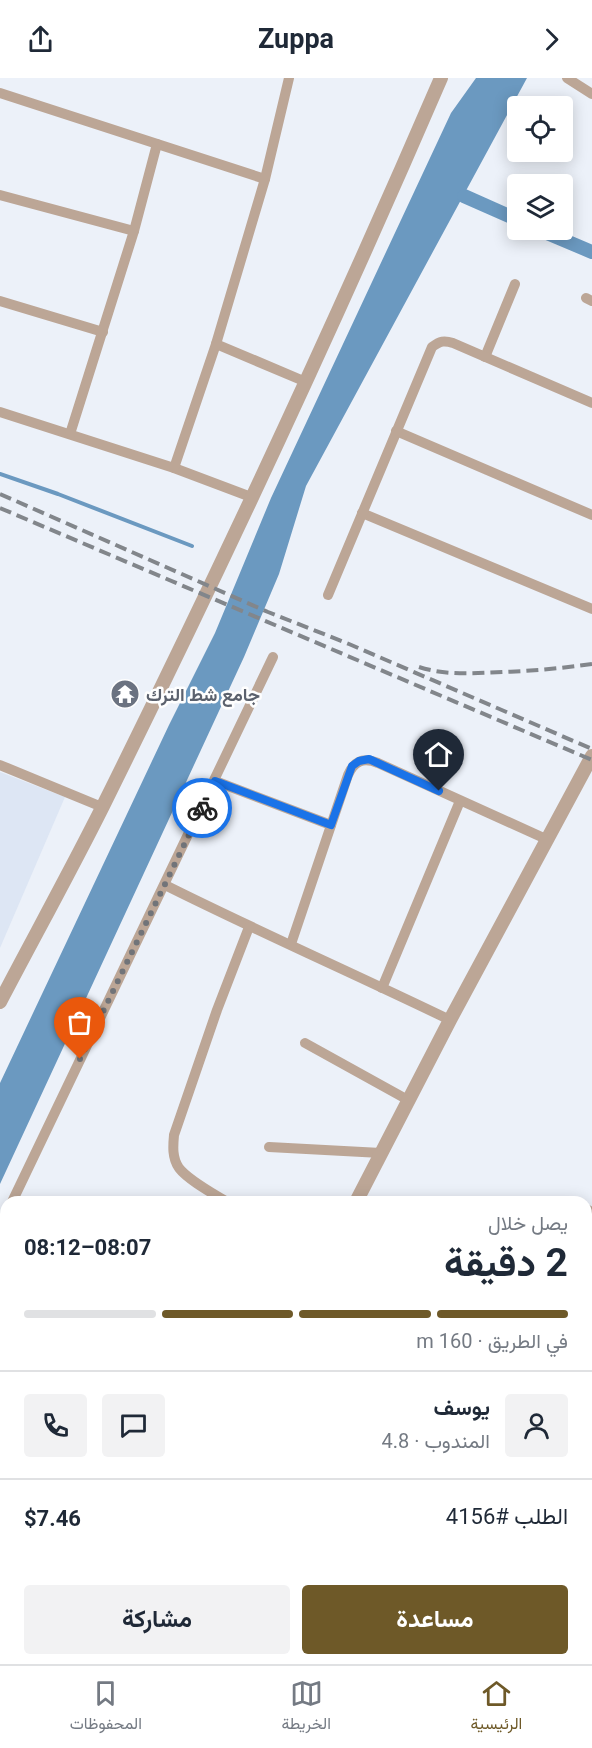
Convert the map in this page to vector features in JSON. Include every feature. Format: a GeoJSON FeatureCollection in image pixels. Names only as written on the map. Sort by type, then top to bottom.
{"type":"FeatureCollection","features":[{"type":"Feature","properties":{"kind":"street"},"geometry":{"type":"LineString","coordinates":[[174,468],[216,344],[265,179],[289,78]]}},
{"type":"Feature","properties":{"kind":"street"},"geometry":{"type":"LineString","coordinates":[[0,1002],[102,807],[306,382],[369,245],[441,78]]}},
{"type":"Feature","properties":{"kind":"street"},"geometry":{"type":"LineString","coordinates":[[567,78],[592,94]]}},
{"type":"Feature","properties":{"kind":"street"},"geometry":{"type":"LineString","coordinates":[[0,93],[265,179]]}},
{"type":"Feature","properties":{"kind":"street"},"geometry":{"type":"LineString","coordinates":[[70,434],[134,231],[157,144]]}},
{"type":"Feature","properties":{"kind":"street"},"geometry":{"type":"LineString","coordinates":[[0,195],[134,231]]}},
{"type":"Feature","properties":{"kind":"street"},"geometry":{"type":"LineString","coordinates":[[485,357],[515,284]]}},
{"type":"Feature","properties":{"kind":"street"},"geometry":{"type":"LineString","coordinates":[[0,301],[103,332]]}},
{"type":"Feature","properties":{"kind":"street"},"geometry":{"type":"LineString","coordinates":[[328,595],[432,347],[438,342],[446,341],[592,403]]}},
{"type":"Feature","properties":{"kind":"street"},"geometry":{"type":"LineString","coordinates":[[216,344],[306,382]]}},
{"type":"Feature","properties":{"kind":"street"},"geometry":{"type":"LineString","coordinates":[[0,412],[174,468],[251,497]]}},
{"type":"Feature","properties":{"kind":"street"},"geometry":{"type":"LineString","coordinates":[[396,431],[592,515]]}},
{"type":"Feature","properties":{"kind":"street"},"geometry":{"type":"LineString","coordinates":[[362,513],[592,609]]}},
{"type":"Feature","properties":{"kind":"street"},"geometry":{"type":"LineString","coordinates":[[15,1196],[273,657]]}},
{"type":"Feature","properties":{"kind":"street"},"geometry":{"type":"LineString","coordinates":[[359,1196],[450,1020],[592,756]]}},
{"type":"Feature","properties":{"kind":"street"},"geometry":{"type":"LineString","coordinates":[[291,944],[348,775],[352,766],[359,761],[369,759],[546,839]]}},
{"type":"Feature","properties":{"kind":"street"},"geometry":{"type":"LineString","coordinates":[[0,765],[102,807]]}},
{"type":"Feature","properties":{"kind":"street"},"geometry":{"type":"LineString","coordinates":[[215,781],[331,825]]}},
{"type":"Feature","properties":{"kind":"street"},"geometry":{"type":"LineString","coordinates":[[382,988],[460,801]]}},
{"type":"Feature","properties":{"kind":"street"},"geometry":{"type":"LineString","coordinates":[[165,885],[249,927],[291,944],[450,1020]]}},
{"type":"Feature","properties":{"kind":"street"},"geometry":{"type":"LineString","coordinates":[[217,1196],[179,1168],[172,1151],[174,1135],[217,1010],[249,927]]}},
{"type":"Feature","properties":{"kind":"street"},"geometry":{"type":"LineString","coordinates":[[305,1043],[408,1100]]}},
{"type":"Feature","properties":{"kind":"street"},"geometry":{"type":"LineString","coordinates":[[269,1147],[381,1153]]}},
{"type":"Feature","properties":{"kind":"shaded area"},"geometry":{"type":"Polygon","coordinates":[[[0,772],[65,797],[0,948],[0,772]]]}},
{"type":"Feature","properties":{"kind":"water"},"geometry":{"type":"Polygon","coordinates":[[[476,78],[527,78],[517,96],[507,96],[507,115],[306,486],[279,574],[244,657],[0,1184],[0,1083],[169,725],[215,633],[271,498],[451,113],[476,78]]]}},
{"type":"Feature","properties":{"kind":"waterway"},"geometry":{"type":"LineString","coordinates":[[464,196],[507,215]]}},
{"type":"Feature","properties":{"kind":"waterway"},"geometry":{"type":"LineString","coordinates":[[564,240],[592,252]]}},
{"type":"Feature","properties":{"kind":"waterway"},"geometry":{"type":"LineString","coordinates":[[0,474],[192,546]]}},
{"type":"Feature","properties":{"kind":"railway"},"geometry":{"type":"LineString","coordinates":[[0,494],[268,612],[349,644],[592,749]]}},
{"type":"Feature","properties":{"kind":"railway"},"geometry":{"type":"LineString","coordinates":[[0,508],[592,760]]}},
{"type":"Feature","properties":{"kind":"railway"},"geometry":{"type":"LineString","coordinates":[[419,667],[440,672],[472,673],[537,670],[592,664]]}},
{"type":"Feature","properties":{"kind":"way so far"},"geometry":{"type":"LineString","coordinates":[[80,1059],[202,808]]}},
{"type":"Feature","properties":{"kind":"place","name":"جامع شط الترك"},"geometry":{"type":"Point","coordinates":[125,694]}},
{"type":"Feature","properties":{"kind":"route"},"geometry":{"type":"LineString","coordinates":[[202,808],[215,781],[331,825],[352,766],[359,761],[369,759],[439,791]]}}]}
